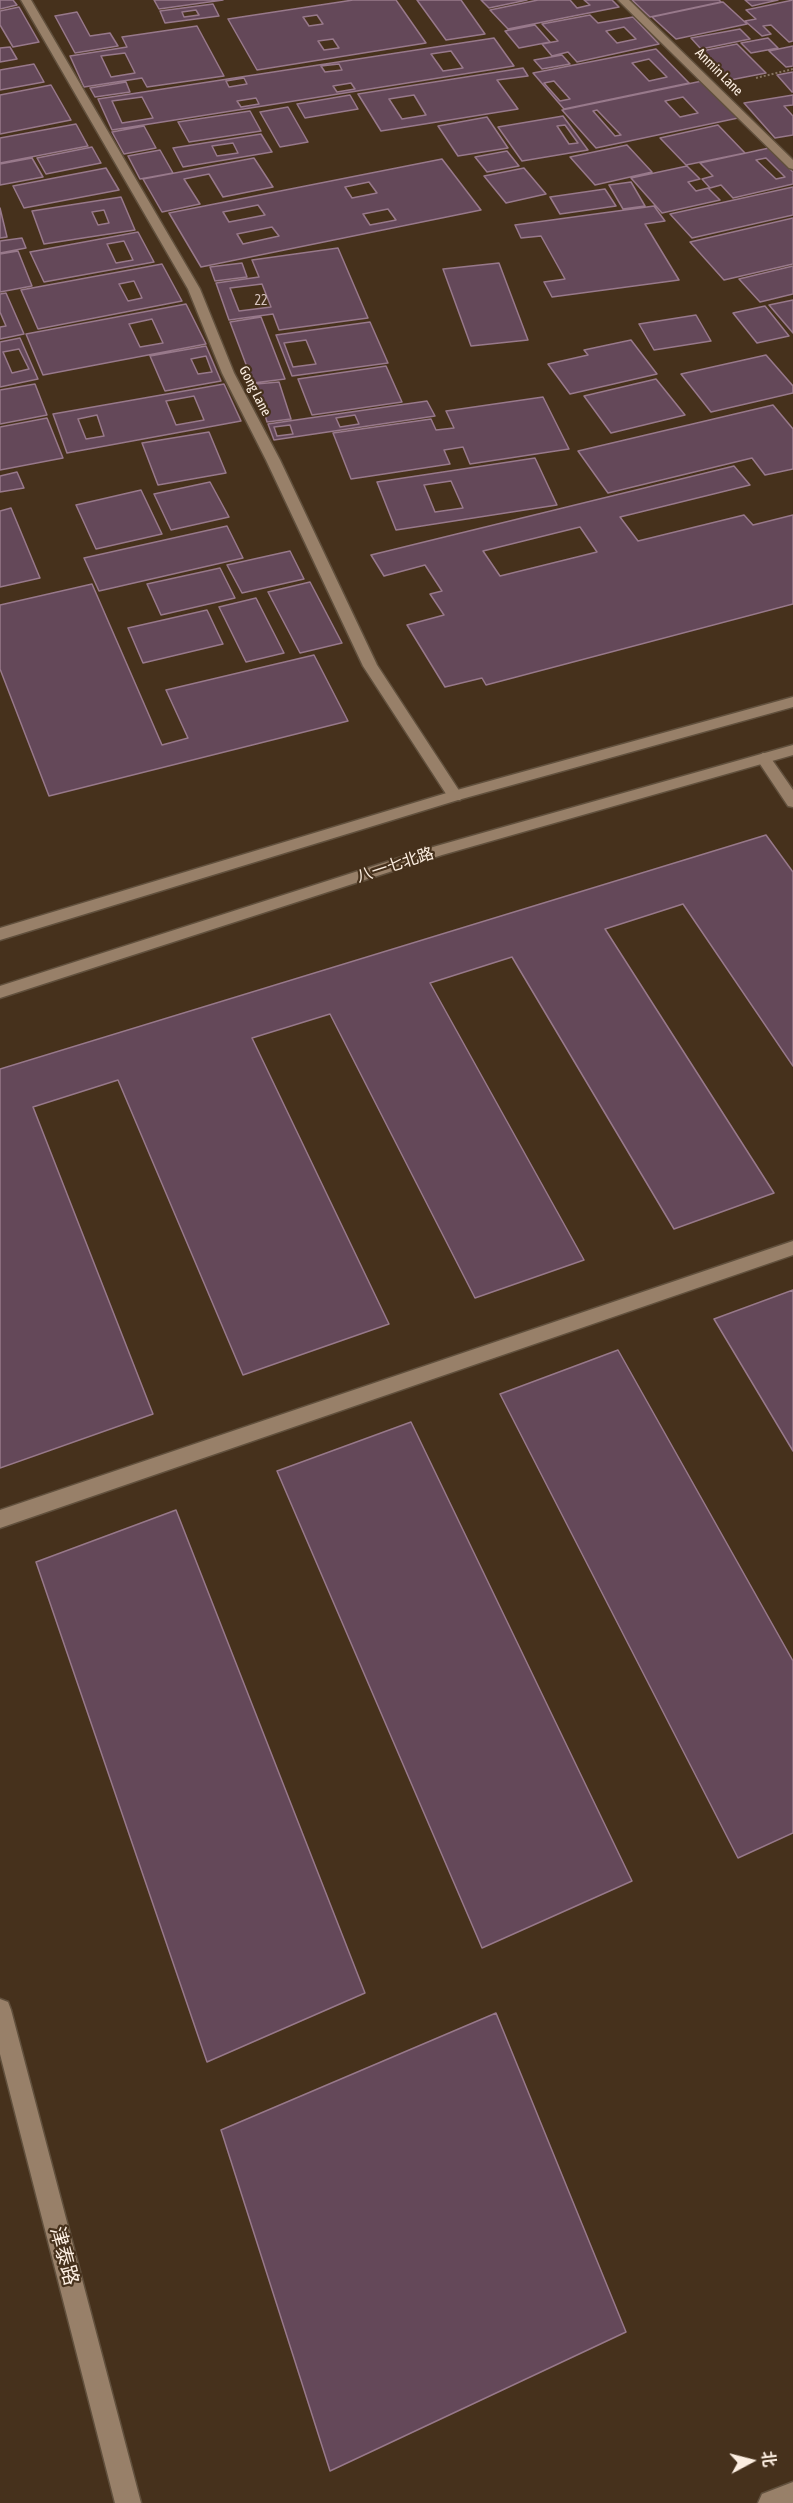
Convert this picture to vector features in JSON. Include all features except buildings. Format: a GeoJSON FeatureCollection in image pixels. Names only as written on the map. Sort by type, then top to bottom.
{"type":"FeatureCollection","features":[{"type":"Feature","properties":{"kind":"street","name":"Gong Lane"},"geometry":{"type":"LineString","coordinates":[[26,0],[194,289],[228,373],[273,460],[370,666],[455,796]]}},
{"type":"Feature","properties":{"kind":"street","name":"Anmin Lane"},"geometry":{"type":"LineString","coordinates":[[623,0],[793,166]]}},
{"type":"Feature","properties":{"kind":"street"},"geometry":{"type":"LineString","coordinates":[[0,934],[455,796],[793,702]]}},
{"type":"Feature","properties":{"kind":"street","name":"八一七北路"},"geometry":{"type":"LineString","coordinates":[[0,992],[438,851],[793,750]]}},
{"type":"Feature","properties":{"kind":"street"},"geometry":{"type":"LineString","coordinates":[[763,758],[793,802]]}},
{"type":"Feature","properties":{"kind":"street"},"geometry":{"type":"LineString","coordinates":[[0,1519],[793,1248]]}},
{"type":"Feature","properties":{"kind":"street","name":"津泰路"},"geometry":{"type":"LineString","coordinates":[[0,2010],[128,2503]]}},
{"type":"Feature","properties":{"kind":"street"},"geometry":{"type":"LineString","coordinates":[[771,2503],[793,2495]]}}]}
